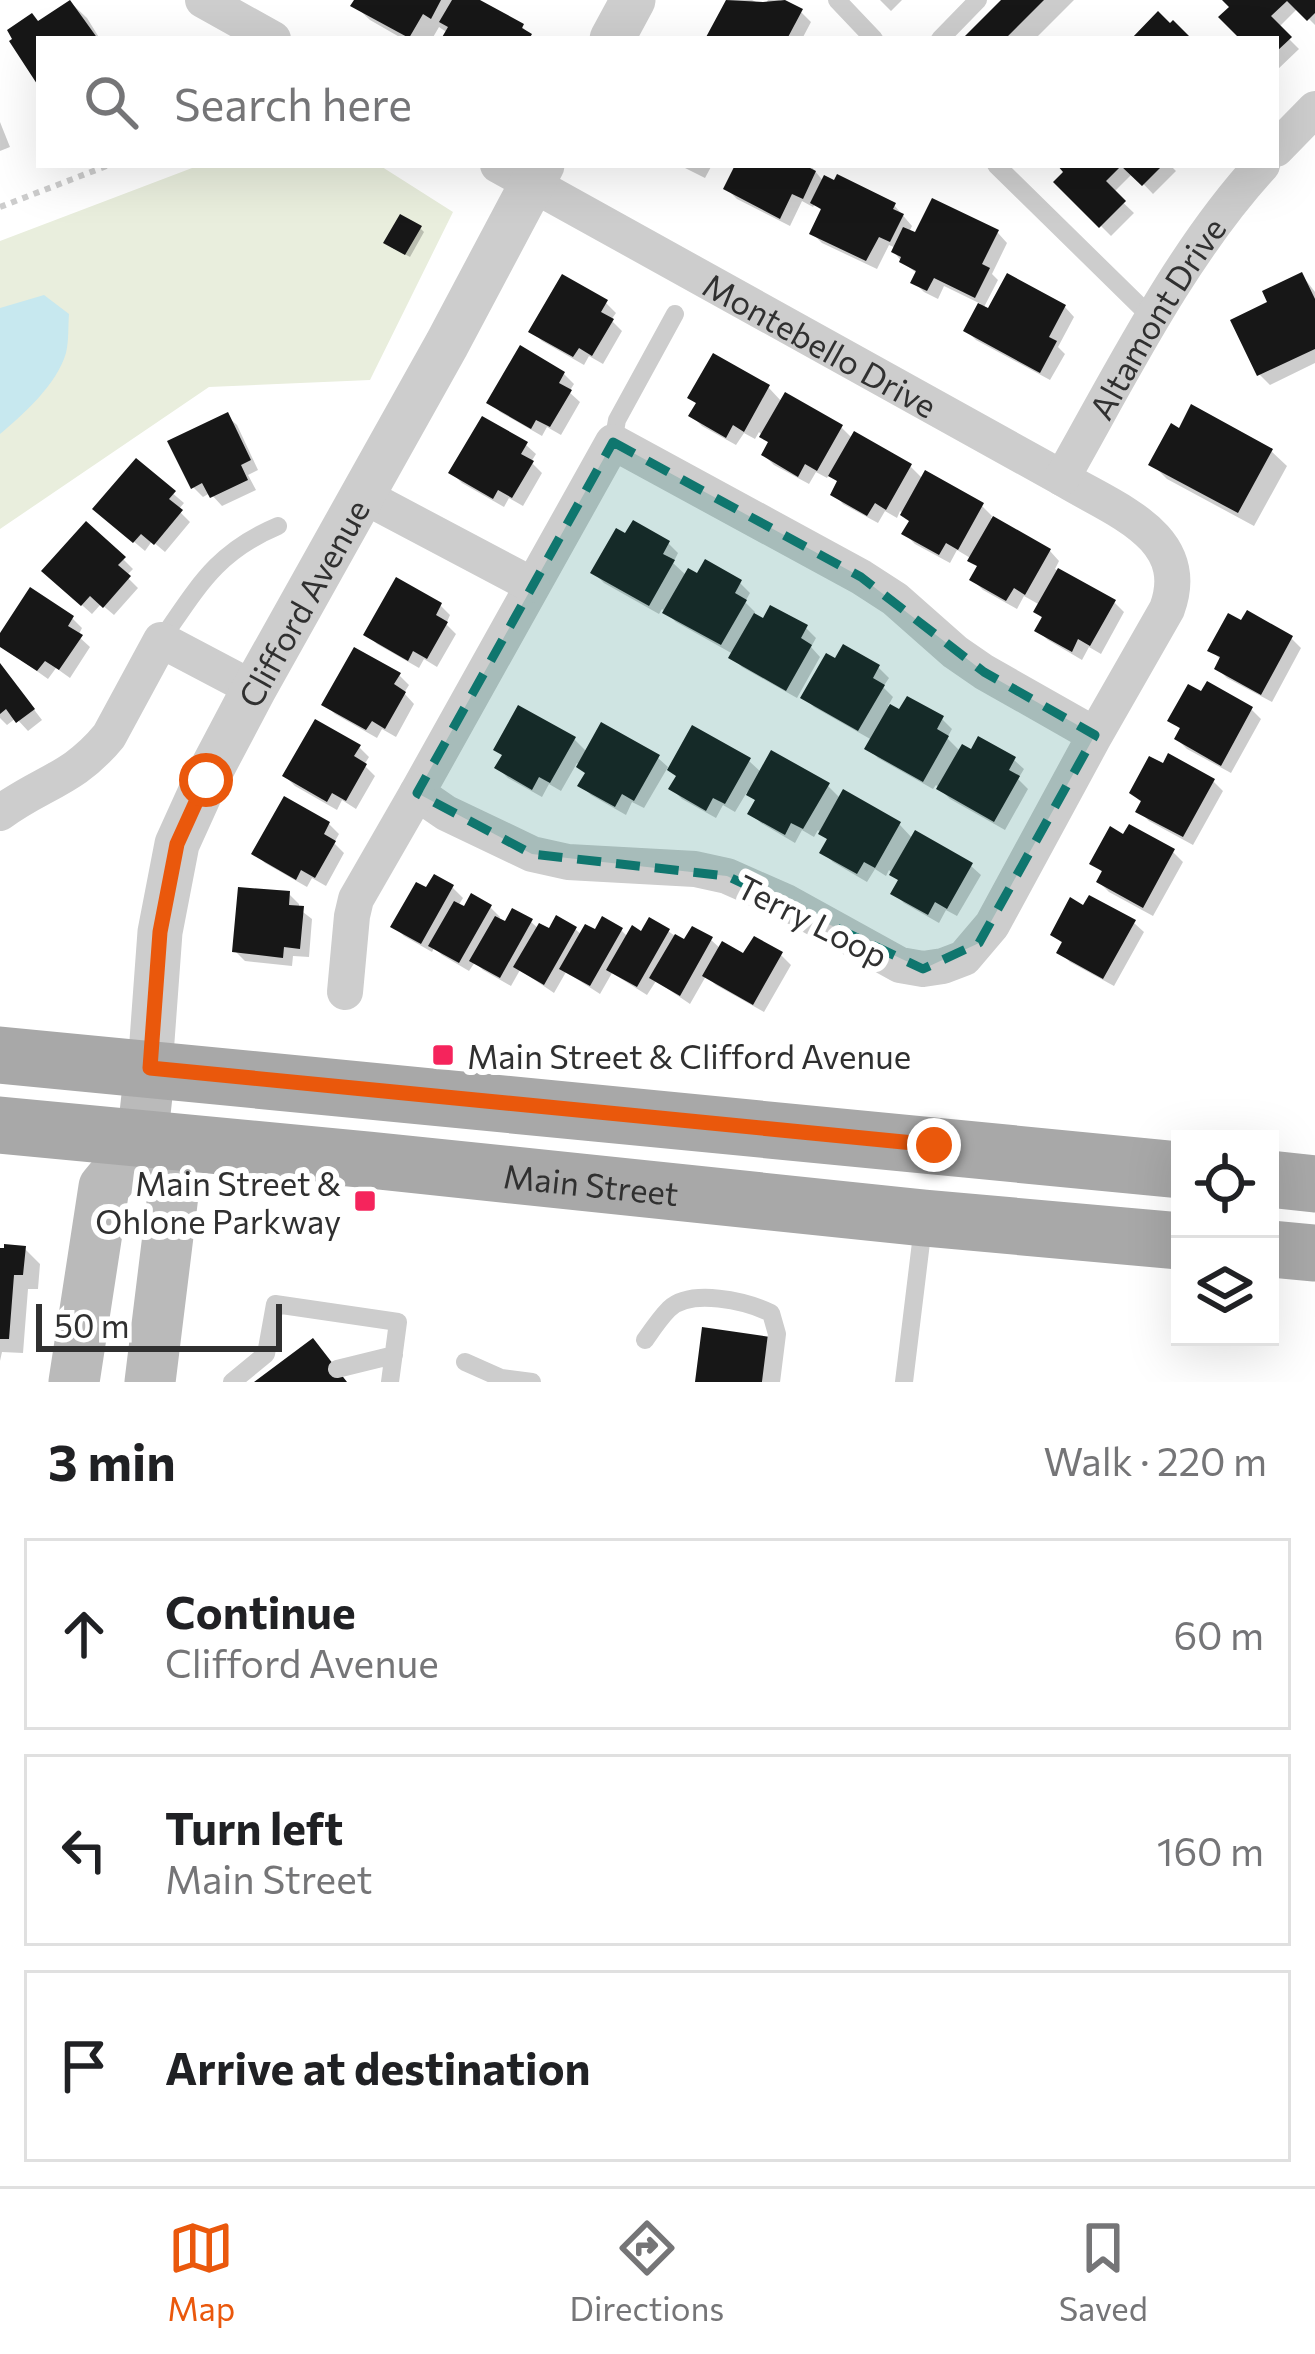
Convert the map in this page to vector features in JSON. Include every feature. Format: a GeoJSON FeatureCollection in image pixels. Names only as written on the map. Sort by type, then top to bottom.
{"type":"FeatureCollection","features":[{"type":"Feature","properties":{"kind":"main road"},"geometry":{"type":"LineString","coordinates":[[0,1055],[1171,1169]]}},
{"type":"Feature","properties":{"kind":"main road"},"geometry":{"type":"LineString","coordinates":[[74,1382],[104,1187],[142,1141],[150,1068]]}},
{"type":"Feature","properties":{"kind":"main road","name":"Main Street"},"geometry":{"type":"LineString","coordinates":[[0,1125],[1171,1240]]}},
{"type":"Feature","properties":{"kind":"main road"},"geometry":{"type":"LineString","coordinates":[[142,1141],[173,1195],[150,1382]]}},
{"type":"Feature","properties":{"kind":"main road"},"geometry":{"type":"LineString","coordinates":[[924,1218],[934,1145]]}},
{"type":"Feature","properties":{"kind":"main road"},"geometry":{"type":"LineString","coordinates":[[1279,1180],[1315,1184]]}},
{"type":"Feature","properties":{"kind":"main road"},"geometry":{"type":"LineString","coordinates":[[1279,1250],[1315,1253]]}},
{"type":"Feature","properties":{"kind":"street"},"geometry":{"type":"LineString","coordinates":[[203,0],[268,36]]}},
{"type":"Feature","properties":{"kind":"street"},"geometry":{"type":"LineString","coordinates":[[613,36],[633,0]]}},
{"type":"Feature","properties":{"kind":"street"},"geometry":{"type":"LineString","coordinates":[[1279,146],[1315,109]]}},
{"type":"Feature","properties":{"kind":"street","name":"Altamont Drive"},"geometry":{"type":"LineString","coordinates":[[1062,478],[1210,229],[1260,168]]}},
{"type":"Feature","properties":{"kind":"street","name":"Montebello Drive"},"geometry":{"type":"LineString","coordinates":[[524,171],[1141,526]]}},
{"type":"Feature","properties":{"kind":"street","name":"Clifford Avenue"},"geometry":{"type":"LineString","coordinates":[[150,1068],[160,932],[177,844],[254,689],[362,495],[524,171]]}},
{"type":"Feature","properties":{"kind":"street"},"geometry":{"type":"LineString","coordinates":[[345,992],[356,899],[613,442],[861,577],[984,672],[1095,735]]}},
{"type":"Feature","properties":{"kind":"street"},"geometry":{"type":"LineString","coordinates":[[362,495],[532,585]]}},
{"type":"Feature","properties":{"kind":"street","name":"Terry Loop"},"geometry":{"type":"LineString","coordinates":[[417,793],[463,822],[532,854],[568,862],[694,869],[727,876],[900,964],[923,969],[944,966],[964,958],[992,925],[1167,609],[1175,578],[1165,549],[1141,526]]}},
{"type":"Feature","properties":{"kind":"street"},"geometry":{"type":"LineString","coordinates":[[0,813],[70,774],[98,749],[161,640],[254,689]]}},
{"type":"Feature","properties":{"kind":"lane"},"geometry":{"type":"LineString","coordinates":[[837,0],[871,36]]}},
{"type":"Feature","properties":{"kind":"lane"},"geometry":{"type":"LineString","coordinates":[[943,36],[978,0]]}},
{"type":"Feature","properties":{"kind":"lane"},"geometry":{"type":"LineString","coordinates":[[999,168],[1154,320]]}},
{"type":"Feature","properties":{"kind":"lane"},"geometry":{"type":"LineString","coordinates":[[613,442],[617,420],[675,314]]}},
{"type":"Feature","properties":{"kind":"lane"},"geometry":{"type":"LineString","coordinates":[[161,640],[220,560],[278,526]]}},
{"type":"Feature","properties":{"kind":"lane"},"geometry":{"type":"LineString","coordinates":[[904,1382],[924,1218]]}},
{"type":"Feature","properties":{"kind":"lane"},"geometry":{"type":"LineString","coordinates":[[645,1340],[672,1305],[704,1298],[749,1303],[771,1313],[777,1334],[771,1382]]}},
{"type":"Feature","properties":{"kind":"lane"},"geometry":{"type":"LineString","coordinates":[[232,1382],[266,1354],[275,1304],[398,1322],[390,1382]]}},
{"type":"Feature","properties":{"kind":"lane"},"geometry":{"type":"LineString","coordinates":[[337,1370],[394,1355]]}},
{"type":"Feature","properties":{"kind":"lane"},"geometry":{"type":"LineString","coordinates":[[465,1363],[501,1378],[532,1382]]}},
{"type":"Feature","properties":{"kind":"path"},"geometry":{"type":"LineString","coordinates":[[0,207],[101,168]]}},
{"type":"Feature","properties":{"kind":"highlighted area"},"geometry":{"type":"Polygon","coordinates":[[[613,442],[861,577],[984,672],[1095,735],[979,943],[923,969],[727,876],[532,854],[417,793],[613,442]]]}},
{"type":"Feature","properties":{"kind":"green space"},"geometry":{"type":"Polygon","coordinates":[[[192,168],[384,168],[453,212],[370,380],[209,387],[0,529],[0,241],[192,168]]]}},
{"type":"Feature","properties":{"kind":"water"},"geometry":{"type":"Polygon","coordinates":[[[44,295],[69,314],[66,353],[47,387],[0,434],[0,308],[44,295]]]}},
{"type":"Feature","properties":{"kind":"building"},"geometry":{"type":"Polygon","coordinates":[[[70,0],[96,36],[36,36],[36,82],[7,30],[32,13],[38,21],[70,0]]]}},
{"type":"Feature","properties":{"kind":"building"},"geometry":{"type":"Polygon","coordinates":[[[354,0],[441,0],[431,19],[423,14],[410,36],[350,6],[354,0]]]}},
{"type":"Feature","properties":{"kind":"building"},"geometry":{"type":"Polygon","coordinates":[[[452,0],[480,0],[524,24],[522,28],[532,34],[443,36],[448,27],[439,22],[452,0]]]}},
{"type":"Feature","properties":{"kind":"building"},"geometry":{"type":"Polygon","coordinates":[[[726,0],[785,0],[803,9],[789,36],[707,36],[726,0]]]}},
{"type":"Feature","properties":{"kind":"building"},"geometry":{"type":"Polygon","coordinates":[[[1001,0],[1044,0],[1008,36],[965,36],[1001,0]]]}},
{"type":"Feature","properties":{"kind":"building"},"geometry":{"type":"Polygon","coordinates":[[[1222,0],[1315,0],[1315,13],[1307,21],[1287,1],[1271,16],[1292,37],[1279,49],[1279,36],[1237,36],[1218,17],[1229,7],[1222,0]]]}},
{"type":"Feature","properties":{"kind":"building"},"geometry":{"type":"Polygon","coordinates":[[[1158,11],[1189,36],[1134,36],[1158,11]]]}},
{"type":"Feature","properties":{"kind":"building"},"geometry":{"type":"Polygon","coordinates":[[[734,168],[816,171],[803,199],[792,194],[780,219],[723,189],[734,168]]]}},
{"type":"Feature","properties":{"kind":"building"},"geometry":{"type":"Polygon","coordinates":[[[1060,168],[1119,168],[1106,181],[1126,201],[1099,228],[1053,182],[1063,172],[1060,168]]]}},
{"type":"Feature","properties":{"kind":"building"},"geometry":{"type":"Polygon","coordinates":[[[1123,168],[1160,168],[1142,186],[1123,168]]]}},
{"type":"Feature","properties":{"kind":"building"},"geometry":{"type":"Polygon","coordinates":[[[837,174],[896,203],[893,209],[904,214],[890,242],[879,237],[866,261],[809,234],[821,209],[810,203],[824,175],[834,180],[837,174]]]}},
{"type":"Feature","properties":{"kind":"building"},"geometry":{"type":"Polygon","coordinates":[[[932,198],[999,230],[982,264],[990,268],[975,298],[934,278],[927,291],[910,283],[916,271],[891,252],[903,227],[915,232],[932,198]]]}},
{"type":"Feature","properties":{"kind":"building"},"geometry":{"type":"Polygon","coordinates":[[[400,214],[422,226],[405,255],[383,243],[400,214]]]}},
{"type":"Feature","properties":{"kind":"building"},"geometry":{"type":"Polygon","coordinates":[[[1302,272],[1315,299],[1315,349],[1257,376],[1230,320],[1267,302],[1262,291],[1302,272]]]}},
{"type":"Feature","properties":{"kind":"building"},"geometry":{"type":"Polygon","coordinates":[[[1007,273],[1066,305],[1049,337],[1057,341],[1040,373],[963,331],[978,303],[988,308],[1007,273]]]}},
{"type":"Feature","properties":{"kind":"building"},"geometry":{"type":"Polygon","coordinates":[[[562,274],[608,300],[601,312],[614,319],[592,356],[579,348],[573,357],[528,332],[562,274]]]}},
{"type":"Feature","properties":{"kind":"building"},"geometry":{"type":"Polygon","coordinates":[[[520,345],[565,372],[559,383],[572,390],[550,427],[536,420],[531,429],[486,403],[520,345]]]}},
{"type":"Feature","properties":{"kind":"building"},"geometry":{"type":"Polygon","coordinates":[[[713,353],[770,385],[744,432],[733,425],[726,438],[688,416],[696,403],[687,398],[713,353]]]}},
{"type":"Feature","properties":{"kind":"building"},"geometry":{"type":"Polygon","coordinates":[[[785,392],[843,425],[817,471],[805,464],[798,477],[761,455],[768,442],[759,437],[785,392]]]}},
{"type":"Feature","properties":{"kind":"building"},"geometry":{"type":"Polygon","coordinates":[[[1191,404],[1273,449],[1238,513],[1148,465],[1171,423],[1179,428],[1191,404]]]}},
{"type":"Feature","properties":{"kind":"building"},"geometry":{"type":"Polygon","coordinates":[[[228,412],[251,460],[241,465],[248,480],[210,498],[202,483],[191,489],[167,441],[228,412]]]}},
{"type":"Feature","properties":{"kind":"building"},"geometry":{"type":"Polygon","coordinates":[[[482,416],[528,442],[521,454],[534,461],[512,498],[498,490],[493,499],[448,473],[482,416]]]}},
{"type":"Feature","properties":{"kind":"building"},"geometry":{"type":"Polygon","coordinates":[[[854,431],[912,464],[886,510],[875,503],[867,516],[830,495],[837,481],[828,476],[854,431]]]}},
{"type":"Feature","properties":{"kind":"building"},"geometry":{"type":"Polygon","coordinates":[[[136,458],[176,491],[169,499],[183,510],[154,545],[141,534],[133,543],[92,509],[136,458]]]}},
{"type":"Feature","properties":{"kind":"building"},"geometry":{"type":"Polygon","coordinates":[[[925,470],[984,503],[958,550],[946,543],[939,555],[901,534],[909,521],[900,515],[925,470]]]}},
{"type":"Feature","properties":{"kind":"building"},"geometry":{"type":"Polygon","coordinates":[[[993,516],[1051,549],[1025,595],[1014,588],[1006,601],[969,580],[977,566],[967,561],[993,516]]]}},
{"type":"Feature","properties":{"kind":"building"},"geometry":{"type":"Polygon","coordinates":[[[633,520],[670,541],[663,554],[675,560],[649,606],[590,573],[616,528],[625,533],[633,520]]]}},
{"type":"Feature","properties":{"kind":"building"},"geometry":{"type":"Polygon","coordinates":[[[86,521],[126,557],[118,565],[131,576],[103,608],[90,596],[81,606],[41,571],[86,521]]]}},
{"type":"Feature","properties":{"kind":"building"},"geometry":{"type":"Polygon","coordinates":[[[705,559],[742,580],[735,593],[747,600],[721,645],[662,613],[688,568],[697,573],[705,559]]]}},
{"type":"Feature","properties":{"kind":"building"},"geometry":{"type":"Polygon","coordinates":[[[1058,568],[1116,600],[1090,646],[1078,639],[1072,652],[1034,631],[1042,617],[1033,612],[1058,568]]]}},
{"type":"Feature","properties":{"kind":"building"},"geometry":{"type":"Polygon","coordinates":[[[396,577],[442,603],[436,615],[448,622],[427,659],[413,651],[408,661],[363,635],[396,577]]]}},
{"type":"Feature","properties":{"kind":"building"},"geometry":{"type":"Polygon","coordinates":[[[30,587],[74,616],[68,626],[83,635],[59,670],[45,661],[37,671],[0,647],[0,633],[30,587]]]}},
{"type":"Feature","properties":{"kind":"building"},"geometry":{"type":"Polygon","coordinates":[[[770,605],[808,625],[801,638],[812,645],[786,691],[728,658],[754,613],[763,618],[770,605]]]}},
{"type":"Feature","properties":{"kind":"building"},"geometry":{"type":"Polygon","coordinates":[[[1247,610],[1293,636],[1261,695],[1214,669],[1220,657],[1207,651],[1228,613],[1241,620],[1247,610]]]}},
{"type":"Feature","properties":{"kind":"building"},"geometry":{"type":"Polygon","coordinates":[[[843,644],[880,665],[873,678],[885,685],[858,731],[800,698],[826,653],[835,658],[843,644]]]}},
{"type":"Feature","properties":{"kind":"building"},"geometry":{"type":"Polygon","coordinates":[[[354,647],[401,673],[394,684],[406,692],[385,729],[372,721],[366,730],[321,705],[354,647]]]}},
{"type":"Feature","properties":{"kind":"building"},"geometry":{"type":"Polygon","coordinates":[[[0,663],[35,709],[16,723],[6,709],[0,714],[0,663]]]}},
{"type":"Feature","properties":{"kind":"building"},"geometry":{"type":"Polygon","coordinates":[[[1207,681],[1253,707],[1221,766],[1174,739],[1180,728],[1167,721],[1188,684],[1201,691],[1207,681]]]}},
{"type":"Feature","properties":{"kind":"building"},"geometry":{"type":"Polygon","coordinates":[[[907,696],[944,716],[937,729],[949,736],[923,782],[864,749],[890,704],[899,709],[907,696]]]}},
{"type":"Feature","properties":{"kind":"building"},"geometry":{"type":"Polygon","coordinates":[[[518,705],[576,737],[550,783],[539,777],[532,790],[494,768],[502,755],[493,750],[518,705]]]}},
{"type":"Feature","properties":{"kind":"building"},"geometry":{"type":"Polygon","coordinates":[[[315,719],[361,745],[354,756],[367,764],[346,801],[332,793],[327,802],[282,776],[315,719]]]}},
{"type":"Feature","properties":{"kind":"building"},"geometry":{"type":"Polygon","coordinates":[[[601,722],[660,755],[634,801],[622,794],[615,807],[577,786],[585,773],[576,767],[601,722]]]}},
{"type":"Feature","properties":{"kind":"building"},"geometry":{"type":"Polygon","coordinates":[[[692,725],[751,758],[725,804],[713,798],[706,811],[668,789],[676,776],[667,770],[692,725]]]}},
{"type":"Feature","properties":{"kind":"building"},"geometry":{"type":"Polygon","coordinates":[[[978,736],[1016,757],[1009,770],[1020,776],[994,822],[936,789],[962,744],[971,749],[978,736]]]}},
{"type":"Feature","properties":{"kind":"building"},"geometry":{"type":"Polygon","coordinates":[[[771,750],[830,783],[803,829],[791,823],[785,835],[747,814],[755,800],[746,795],[771,750]]]}},
{"type":"Feature","properties":{"kind":"building"},"geometry":{"type":"Polygon","coordinates":[[[1168,753],[1215,779],[1183,837],[1135,812],[1141,801],[1129,793],[1149,756],[1163,763],[1168,753]]]}},
{"type":"Feature","properties":{"kind":"building"},"geometry":{"type":"Polygon","coordinates":[[[843,789],[901,822],[875,868],[864,862],[857,874],[819,853],[827,839],[818,834],[843,789]]]}},
{"type":"Feature","properties":{"kind":"building"},"geometry":{"type":"Polygon","coordinates":[[[284,796],[330,822],[324,834],[336,841],[315,878],[301,870],[296,880],[251,854],[284,796]]]}},
{"type":"Feature","properties":{"kind":"building"},"geometry":{"type":"Polygon","coordinates":[[[1129,824],[1175,849],[1143,908],[1096,882],[1102,871],[1089,864],[1110,826],[1123,834],[1129,824]]]}},
{"type":"Feature","properties":{"kind":"building"},"geometry":{"type":"Polygon","coordinates":[[[915,830],[973,863],[947,909],[935,902],[928,915],[890,894],[898,880],[889,875],[915,830]]]}},
{"type":"Feature","properties":{"kind":"building"},"geometry":{"type":"Polygon","coordinates":[[[434,874],[454,885],[421,944],[390,927],[416,882],[426,887],[434,874]]]}},
{"type":"Feature","properties":{"kind":"building"},"geometry":{"type":"Polygon","coordinates":[[[238,887],[290,891],[289,905],[304,906],[300,949],[284,947],[283,958],[232,952],[238,887]]]}},
{"type":"Feature","properties":{"kind":"building"},"geometry":{"type":"Polygon","coordinates":[[[471,893],[492,905],[459,963],[428,946],[454,901],[464,906],[471,893]]]}},
{"type":"Feature","properties":{"kind":"building"},"geometry":{"type":"Polygon","coordinates":[[[1089,895],[1136,920],[1103,979],[1056,953],[1062,942],[1050,935],[1070,897],[1083,905],[1089,895]]]}},
{"type":"Feature","properties":{"kind":"building"},"geometry":{"type":"Polygon","coordinates":[[[512,908],[533,919],[500,978],[469,961],[495,916],[505,921],[512,908]]]}},
{"type":"Feature","properties":{"kind":"building"},"geometry":{"type":"Polygon","coordinates":[[[556,915],[577,927],[544,985],[513,967],[539,923],[549,928],[556,915]]]}},
{"type":"Feature","properties":{"kind":"building"},"geometry":{"type":"Polygon","coordinates":[[[602,916],[623,928],[590,986],[559,969],[585,924],[595,929],[602,916]]]}},
{"type":"Feature","properties":{"kind":"building"},"geometry":{"type":"Polygon","coordinates":[[[649,917],[670,929],[637,987],[606,970],[632,925],[641,931],[649,917]]]}},
{"type":"Feature","properties":{"kind":"building"},"geometry":{"type":"Polygon","coordinates":[[[692,926],[713,937],[680,996],[649,978],[675,934],[684,939],[692,926]]]}},
{"type":"Feature","properties":{"kind":"building"},"geometry":{"type":"Polygon","coordinates":[[[754,936],[783,952],[753,1005],[702,976],[722,941],[743,953],[754,936]]]}},
{"type":"Feature","properties":{"kind":"building"},"geometry":{"type":"Polygon","coordinates":[[[4,1244],[26,1246],[23,1275],[14,1275],[9,1339],[0,1339],[0,1248],[4,1244]]]}},
{"type":"Feature","properties":{"kind":"building"},"geometry":{"type":"Polygon","coordinates":[[[702,1327],[770,1337],[764,1382],[695,1382],[702,1327]]]}},
{"type":"Feature","properties":{"kind":"building"},"geometry":{"type":"Polygon","coordinates":[[[313,1338],[347,1382],[254,1382],[313,1338]]]}},
{"type":"Feature","properties":{"kind":"place","name":"Main Street & Clifford Avenue"},"geometry":{"type":"Point","coordinates":[443,1055]}},
{"type":"Feature","properties":{"kind":"place","name":"Main Street & Ohlone Parkway"},"geometry":{"type":"Point","coordinates":[365,1201]}},
{"type":"Feature","properties":{"kind":"route"},"geometry":{"type":"LineString","coordinates":[[206,780],[177,844],[160,932],[150,1068],[934,1145]]}}]}
